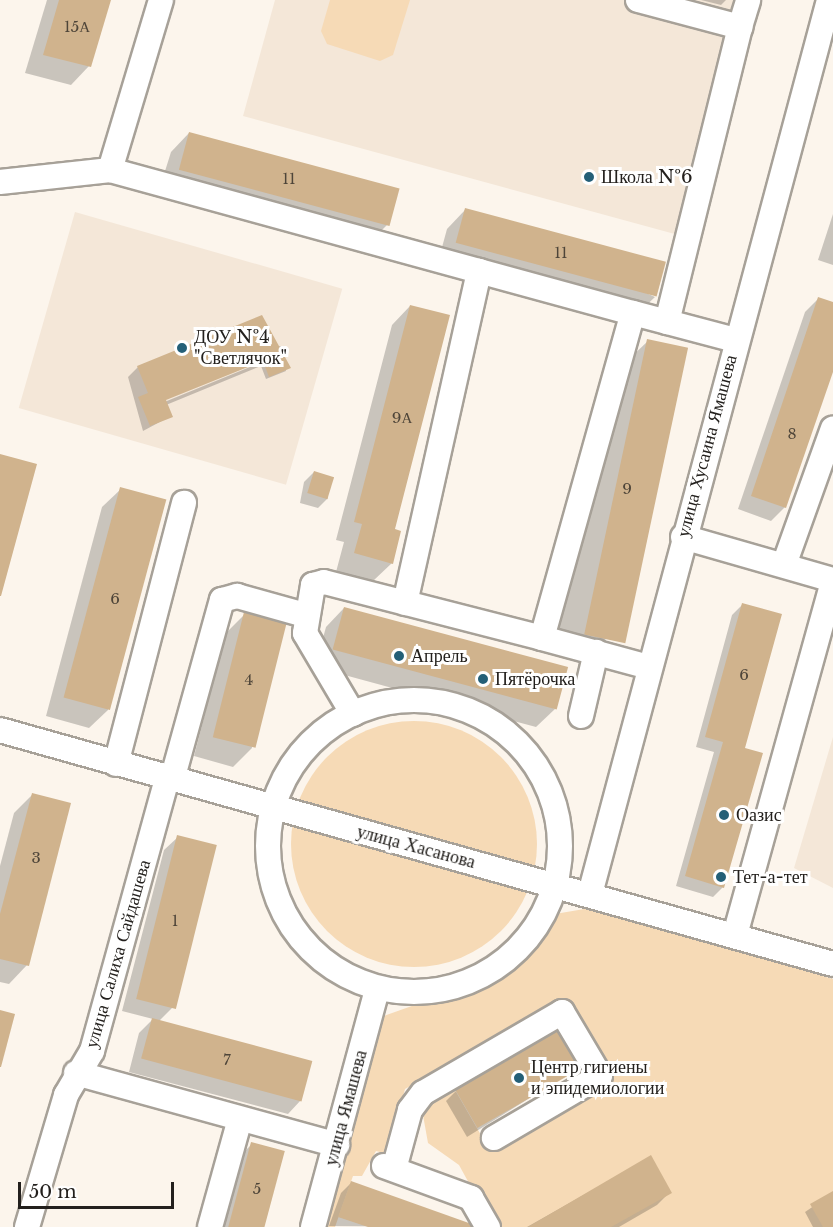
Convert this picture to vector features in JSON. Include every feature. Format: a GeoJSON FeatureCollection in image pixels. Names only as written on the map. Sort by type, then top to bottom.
{"type":"FeatureCollection","features":[{"type":"Feature","properties":{"kind":"street"},"geometry":{"type":"LineString","coordinates":[[110,170],[161,0]]}},
{"type":"Feature","properties":{"kind":"street"},"geometry":{"type":"LineString","coordinates":[[638,0],[740,27]]}},
{"type":"Feature","properties":{"kind":"street"},"geometry":{"type":"LineString","coordinates":[[667,322],[748,0]]}},
{"type":"Feature","properties":{"kind":"street","name":"улица Хусаина Ямашева"},"geometry":{"type":"LineString","coordinates":[[590,894],[735,340],[829,0]]}},
{"type":"Feature","properties":{"kind":"street"},"geometry":{"type":"LineString","coordinates":[[0,182],[110,170],[735,340]]}},
{"type":"Feature","properties":{"kind":"street"},"geometry":{"type":"LineString","coordinates":[[405,603],[479,271]]}},
{"type":"Feature","properties":{"kind":"street"},"geometry":{"type":"LineString","coordinates":[[542,638],[633,313]]}},
{"type":"Feature","properties":{"kind":"street"},"geometry":{"type":"LineString","coordinates":[[784,565],[833,428]]}},
{"type":"Feature","properties":{"kind":"street"},"geometry":{"type":"LineString","coordinates":[[116,764],[184,503]]}},
{"type":"Feature","properties":{"kind":"street"},"geometry":{"type":"LineString","coordinates":[[683,537],[833,580],[735,935]]}},
{"type":"Feature","properties":{"kind":"street"},"geometry":{"type":"LineString","coordinates":[[352,714],[308,639],[305,615],[318,582],[649,667]]}},
{"type":"Feature","properties":{"kind":"street","name":"улица Салиха Сайдашева"},"geometry":{"type":"LineString","coordinates":[[27,1227],[76,1073],[92,1051],[222,600],[237,596],[305,615]]}},
{"type":"Feature","properties":{"kind":"street"},"geometry":{"type":"LineString","coordinates":[[581,716],[596,652]]}},
{"type":"Feature","properties":{"kind":"street"},"geometry":{"type":"LineString","coordinates":[[425,699],[473,711],[514,739],[544,779],[559,826],[555,884],[541,920],[511,957],[470,982],[424,993],[377,989],[333,970],[299,936],[279,899],[269,847],[272,808],[288,769],[305,747],[330,724],[352,714],[375,704],[425,699]]}},
{"type":"Feature","properties":{"kind":"street","name":"улица Хасанова"},"geometry":{"type":"LineString","coordinates":[[0,730],[272,808],[555,884],[833,964]]}},
{"type":"Feature","properties":{"kind":"street","name":"улица Ямашева"},"geometry":{"type":"LineString","coordinates":[[313,1227],[337,1145],[377,989]]}},
{"type":"Feature","properties":{"kind":"street"},"geometry":{"type":"LineString","coordinates":[[488,1227],[471,1198],[389,1168],[410,1110],[423,1093],[562,1012],[600,1076],[494,1138]]}},
{"type":"Feature","properties":{"kind":"street"},"geometry":{"type":"LineString","coordinates":[[76,1073],[337,1145]]}},
{"type":"Feature","properties":{"kind":"street"},"geometry":{"type":"LineString","coordinates":[[210,1227],[240,1119]]}},
{"type":"Feature","properties":{"kind":"shaded area","name":"Школа №6"},"geometry":{"type":"Polygon","coordinates":[[[275,0],[758,0],[693,239],[243,116],[275,0]]]}},
{"type":"Feature","properties":{"kind":"shaded area"},"geometry":{"type":"Polygon","coordinates":[[[330,0],[410,0],[393,55],[380,61],[327,44],[321,31],[330,0]]]}},
{"type":"Feature","properties":{"kind":"shaded area","name":"ДОУ №4 \"Светлячок\""},"geometry":{"type":"Polygon","coordinates":[[[75,212],[342,289],[286,485],[19,408],[75,212]]]}},
{"type":"Feature","properties":{"kind":"shaded area"},"geometry":{"type":"Polygon","coordinates":[[[426,721],[450,726],[472,735],[483,741],[501,757],[517,775],[528,797],[535,820],[537,844],[535,868],[528,891],[517,913],[501,931],[483,947],[450,962],[426,967],[402,967],[378,962],[345,947],[311,913],[300,891],[293,868],[291,832],[296,808],[311,775],[345,741],[367,730],[390,723],[426,721]]]}},
{"type":"Feature","properties":{"kind":"shaded area"},"geometry":{"type":"Polygon","coordinates":[[[833,737],[833,888],[794,868],[833,737]]]}},
{"type":"Feature","properties":{"kind":"shaded area"},"geometry":{"type":"Polygon","coordinates":[[[590,908],[833,979],[833,1227],[493,1227],[459,1165],[428,1143],[421,1104],[561,1020],[559,1028],[455,1090],[489,1149],[609,1080],[564,1000],[405,1089],[388,1154],[376,1151],[362,1176],[353,1176],[335,1227],[315,1227],[378,1018],[471,985],[514,959],[555,914],[590,908]]]}},
{"type":"Feature","properties":{"kind":"building"},"geometry":{"type":"Polygon","coordinates":[[[59,0],[111,0],[91,67],[43,55],[59,0]]]}},
{"type":"Feature","properties":{"kind":"building"},"geometry":{"type":"Polygon","coordinates":[[[189,132],[400,188],[389,226],[179,170],[189,132]]]}},
{"type":"Feature","properties":{"kind":"building"},"geometry":{"type":"Polygon","coordinates":[[[465,208],[666,262],[657,297],[456,243],[465,208]]]}},
{"type":"Feature","properties":{"kind":"building"},"geometry":{"type":"Polygon","coordinates":[[[818,297],[833,302],[833,372],[786,508],[751,496],[818,297]]]}},
{"type":"Feature","properties":{"kind":"building"},"geometry":{"type":"Polygon","coordinates":[[[410,305],[450,315],[395,529],[401,531],[393,564],[354,553],[362,524],[354,522],[410,305]]]}},
{"type":"Feature","properties":{"kind":"building"},"geometry":{"type":"Polygon","coordinates":[[[262,315],[291,368],[269,377],[263,361],[166,400],[173,417],[150,426],[138,397],[148,393],[137,366],[262,315]]]}},
{"type":"Feature","properties":{"kind":"building"},"geometry":{"type":"Polygon","coordinates":[[[647,339],[688,348],[625,643],[584,634],[647,339]]]}},
{"type":"Feature","properties":{"kind":"building"},"geometry":{"type":"Polygon","coordinates":[[[0,454],[37,464],[1,596],[0,596],[0,454]]]}},
{"type":"Feature","properties":{"kind":"building"},"geometry":{"type":"Polygon","coordinates":[[[314,471],[334,477],[327,499],[307,493],[314,471]]]}},
{"type":"Feature","properties":{"kind":"building"},"geometry":{"type":"Polygon","coordinates":[[[120,487],[166,499],[110,710],[64,698],[120,487]]]}},
{"type":"Feature","properties":{"kind":"building"},"geometry":{"type":"Polygon","coordinates":[[[742,603],[782,614],[745,748],[763,753],[724,888],[685,876],[723,742],[705,737],[742,603]]]}},
{"type":"Feature","properties":{"kind":"building"},"geometry":{"type":"Polygon","coordinates":[[[344,607],[568,667],[557,710],[333,650],[344,607]]]}},
{"type":"Feature","properties":{"kind":"building"},"geometry":{"type":"Polygon","coordinates":[[[244,612],[287,623],[255,748],[213,737],[244,612]]]}},
{"type":"Feature","properties":{"kind":"building"},"geometry":{"type":"Polygon","coordinates":[[[32,793],[71,803],[29,966],[0,959],[0,914],[32,793]]]}},
{"type":"Feature","properties":{"kind":"building"},"geometry":{"type":"Polygon","coordinates":[[[177,835],[217,845],[176,1009],[136,999],[177,835]]]}},
{"type":"Feature","properties":{"kind":"building"},"geometry":{"type":"Polygon","coordinates":[[[0,1010],[15,1014],[1,1067],[0,1067],[0,1010]]]}},
{"type":"Feature","properties":{"kind":"building"},"geometry":{"type":"Polygon","coordinates":[[[152,1018],[312,1061],[301,1102],[141,1059],[152,1018]]]}},
{"type":"Feature","properties":{"kind":"building","name":"Центр гигиены и эпидемиологии"},"geometry":{"type":"Polygon","coordinates":[[[561,1029],[583,1067],[477,1128],[455,1090],[561,1029]]]}},
{"type":"Feature","properties":{"kind":"building"},"geometry":{"type":"Polygon","coordinates":[[[251,1142],[285,1151],[264,1227],[228,1227],[251,1142]]]}},
{"type":"Feature","properties":{"kind":"building"},"geometry":{"type":"Polygon","coordinates":[[[651,1155],[672,1193],[611,1227],[528,1227],[651,1155]]]}},
{"type":"Feature","properties":{"kind":"building"},"geometry":{"type":"Polygon","coordinates":[[[351,1181],[480,1227],[368,1227],[338,1217],[351,1181]]]}},
{"type":"Feature","properties":{"kind":"building"},"geometry":{"type":"Polygon","coordinates":[[[833,1191],[833,1227],[823,1227],[810,1204],[833,1191]]]}},
{"type":"Feature","properties":{"kind":"place","name":"Школа №6"},"geometry":{"type":"Point","coordinates":[589,177]}},
{"type":"Feature","properties":{"kind":"place","name":"ДОУ №4 \"Светлячок\""},"geometry":{"type":"Point","coordinates":[182,348]}},
{"type":"Feature","properties":{"kind":"place","name":"Апрель"},"geometry":{"type":"Point","coordinates":[399,656]}},
{"type":"Feature","properties":{"kind":"place","name":"Пятёрочка"},"geometry":{"type":"Point","coordinates":[483,679]}},
{"type":"Feature","properties":{"kind":"place","name":"Оазис"},"geometry":{"type":"Point","coordinates":[724,815]}},
{"type":"Feature","properties":{"kind":"place","name":"Тет-а-тет"},"geometry":{"type":"Point","coordinates":[721,877]}},
{"type":"Feature","properties":{"kind":"place","name":"Центр гигиены и эпидемиологии"},"geometry":{"type":"Point","coordinates":[519,1078]}}]}
